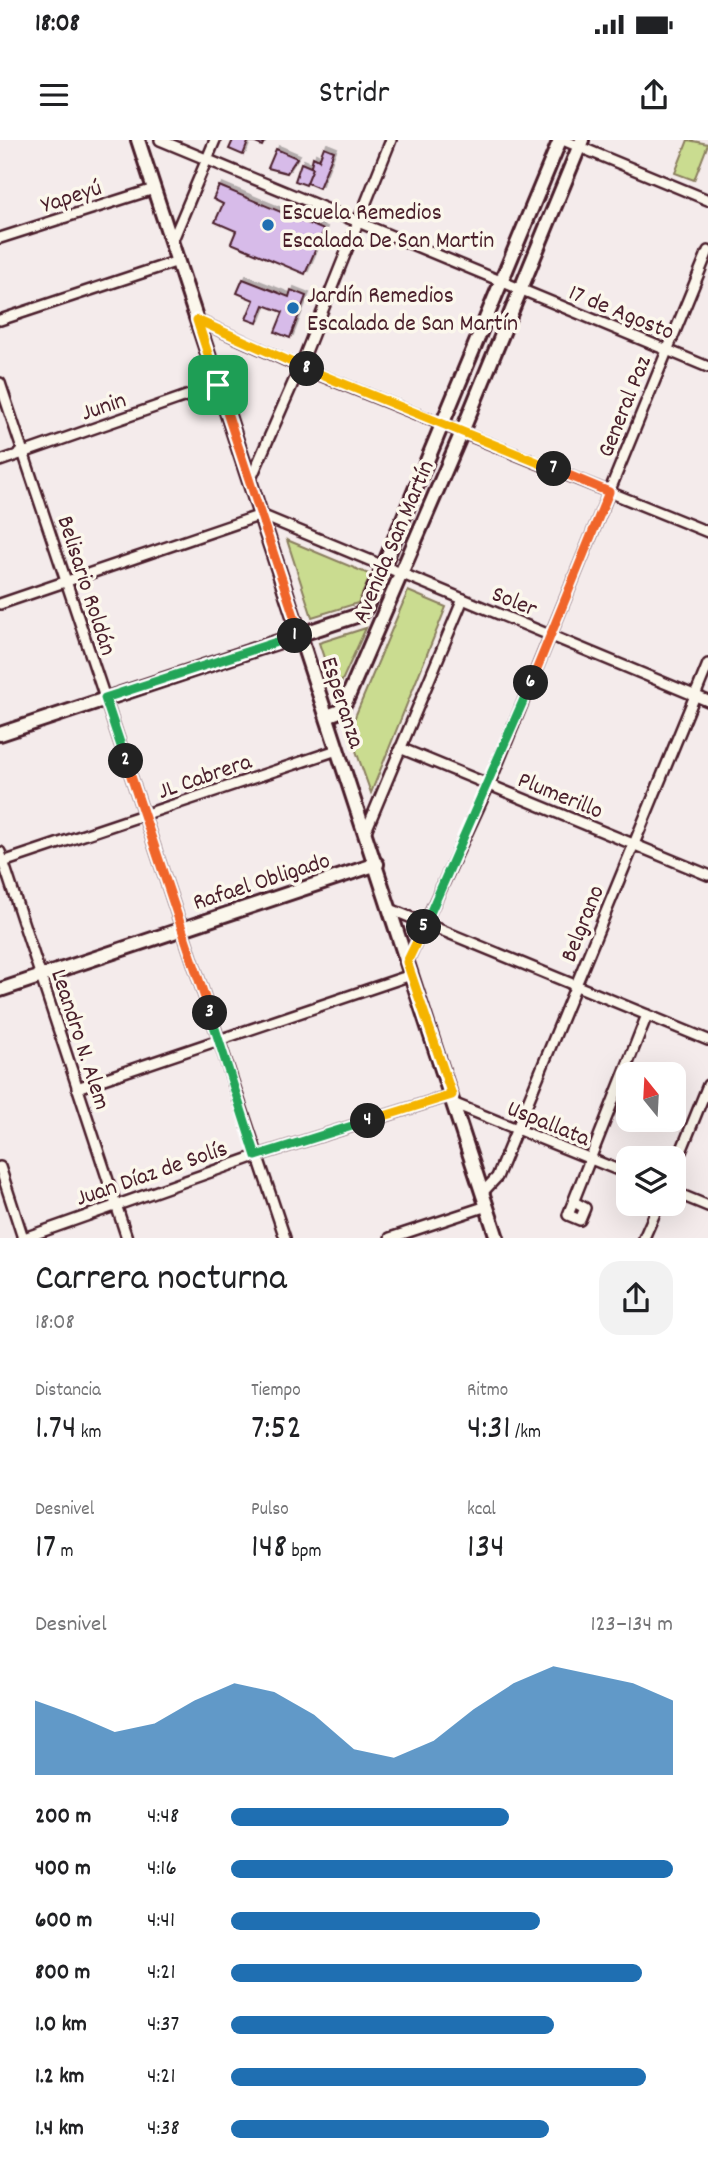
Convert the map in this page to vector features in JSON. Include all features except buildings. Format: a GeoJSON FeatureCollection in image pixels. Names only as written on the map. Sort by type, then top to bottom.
{"type":"FeatureCollection","features":[{"type":"Feature","properties":{"kind":"main road","name":"Esperanza"},"geometry":{"type":"LineString","coordinates":[[138,140],[497,1237]]}},
{"type":"Feature","properties":{"kind":"main road","name":"Avenida San Martín"},"geometry":{"type":"LineString","coordinates":[[0,734],[359,615],[366,608],[562,140]]}},
{"type":"Feature","properties":{"kind":"main road","name":"Avenida San Martín"},"geometry":{"type":"LineString","coordinates":[[327,716],[340,710],[347,699],[462,432],[581,143]]}},
{"type":"Feature","properties":{"kind":"main road","name":"Rafael Obligado"},"geometry":{"type":"LineString","coordinates":[[0,990],[377,864]]}},
{"type":"Feature","properties":{"kind":"street","name":"17 de Agosto"},"geometry":{"type":"LineString","coordinates":[[160,140],[708,367]]}},
{"type":"Feature","properties":{"kind":"street"},"geometry":{"type":"LineString","coordinates":[[172,242],[215,140]]}},
{"type":"Feature","properties":{"kind":"street"},"geometry":{"type":"LineString","coordinates":[[250,481],[300,367],[391,140]]}},
{"type":"Feature","properties":{"kind":"street"},"geometry":{"type":"LineString","coordinates":[[562,140],[581,143],[708,200]]}},
{"type":"Feature","properties":{"kind":"street","name":"Yapeyú"},"geometry":{"type":"LineString","coordinates":[[0,238],[154,189]]}},
{"type":"Feature","properties":{"kind":"street","name":"General Paz"},"geometry":{"type":"LineString","coordinates":[[407,962],[489,785],[708,251]]}},
{"type":"Feature","properties":{"kind":"street"},"geometry":{"type":"LineString","coordinates":[[0,320],[178,261]]}},
{"type":"Feature","properties":{"kind":"street"},"geometry":{"type":"LineString","coordinates":[[197,320],[300,367],[708,532]]}},
{"type":"Feature","properties":{"kind":"street","name":"Belisario Roldán"},"geometry":{"type":"LineString","coordinates":[[0,383],[285,1237]]}},
{"type":"Feature","properties":{"kind":"street","name":"Junin"},"geometry":{"type":"LineString","coordinates":[[0,461],[218,385]]}},
{"type":"Feature","properties":{"kind":"street"},"geometry":{"type":"LineString","coordinates":[[0,604],[261,515]]}},
{"type":"Feature","properties":{"kind":"street","name":"Soler"},"geometry":{"type":"LineString","coordinates":[[261,515],[708,701]]}},
{"type":"Feature","properties":{"kind":"street"},"geometry":{"type":"LineString","coordinates":[[366,831],[463,599]]}},
{"type":"Feature","properties":{"kind":"street","name":"Belgrano"},"geometry":{"type":"LineString","coordinates":[[483,1192],[497,1177],[708,664]]}},
{"type":"Feature","properties":{"kind":"street","name":"Plumerillo"},"geometry":{"type":"LineString","coordinates":[[400,748],[708,874]]}},
{"type":"Feature","properties":{"kind":"street","name":"JL Cabrera"},"geometry":{"type":"LineString","coordinates":[[3,862],[337,750]]}},
{"type":"Feature","properties":{"kind":"street","name":"Leandro N. Alem"},"geometry":{"type":"LineString","coordinates":[[0,852],[127,1237]]}},
{"type":"Feature","properties":{"kind":"street"},"geometry":{"type":"LineString","coordinates":[[390,909],[708,1040]]}},
{"type":"Feature","properties":{"kind":"street"},"geometry":{"type":"LineString","coordinates":[[78,1088],[411,975]]}},
{"type":"Feature","properties":{"kind":"street"},"geometry":{"type":"LineString","coordinates":[[573,1202],[592,1160],[647,1015]]}},
{"type":"Feature","properties":{"kind":"street"},"geometry":{"type":"LineString","coordinates":[[683,1146],[708,1086]]}},
{"type":"Feature","properties":{"kind":"street","name":"Uspallata"},"geometry":{"type":"LineString","coordinates":[[453,1100],[517,1130],[616,1169]]}},
{"type":"Feature","properties":{"kind":"street","name":"Juan Díaz de Solís"},"geometry":{"type":"LineString","coordinates":[[24,1237],[256,1156],[453,1100]]}},
{"type":"Feature","properties":{"kind":"street"},"geometry":{"type":"LineString","coordinates":[[0,1167],[24,1237]]}},
{"type":"Feature","properties":{"kind":"street"},"geometry":{"type":"LineString","coordinates":[[686,1197],[708,1206]]}},
{"type":"Feature","properties":{"kind":"street"},"geometry":{"type":"LineString","coordinates":[[390,1237],[487,1206]]}},
{"type":"Feature","properties":{"kind":"street"},"geometry":{"type":"LineString","coordinates":[[645,1237],[654,1216]]}},
{"type":"Feature","properties":{"kind":"green space"},"geometry":{"type":"Polygon","coordinates":[[[688,140],[708,144],[694,180],[675,173],[688,140]]]}},
{"type":"Feature","properties":{"kind":"green space"},"geometry":{"type":"Polygon","coordinates":[[[287,540],[371,575],[358,603],[312,617],[287,540]]]}},
{"type":"Feature","properties":{"kind":"green space"},"geometry":{"type":"Polygon","coordinates":[[[408,591],[446,607],[371,793],[349,731],[408,591]]]}},
{"type":"Feature","properties":{"kind":"green space"},"geometry":{"type":"Polygon","coordinates":[[[366,628],[336,694],[319,643],[366,628]]]}},
{"type":"Feature","properties":{"kind":"place","name":"Escuela Remedios Escalada De San Martin"},"geometry":{"type":"Point","coordinates":[268,225]}},
{"type":"Feature","properties":{"kind":"place","name":"Jardín Remedios Escalada de San Martín"},"geometry":{"type":"Point","coordinates":[293,308]}},
{"type":"Feature","properties":{"kind":"route"},"geometry":{"type":"LineString","coordinates":[[197,320],[300,367],[609,492],[489,785],[407,962],[452,1095],[256,1156],[105,698],[300,634],[218,385],[197,320]]}}]}
